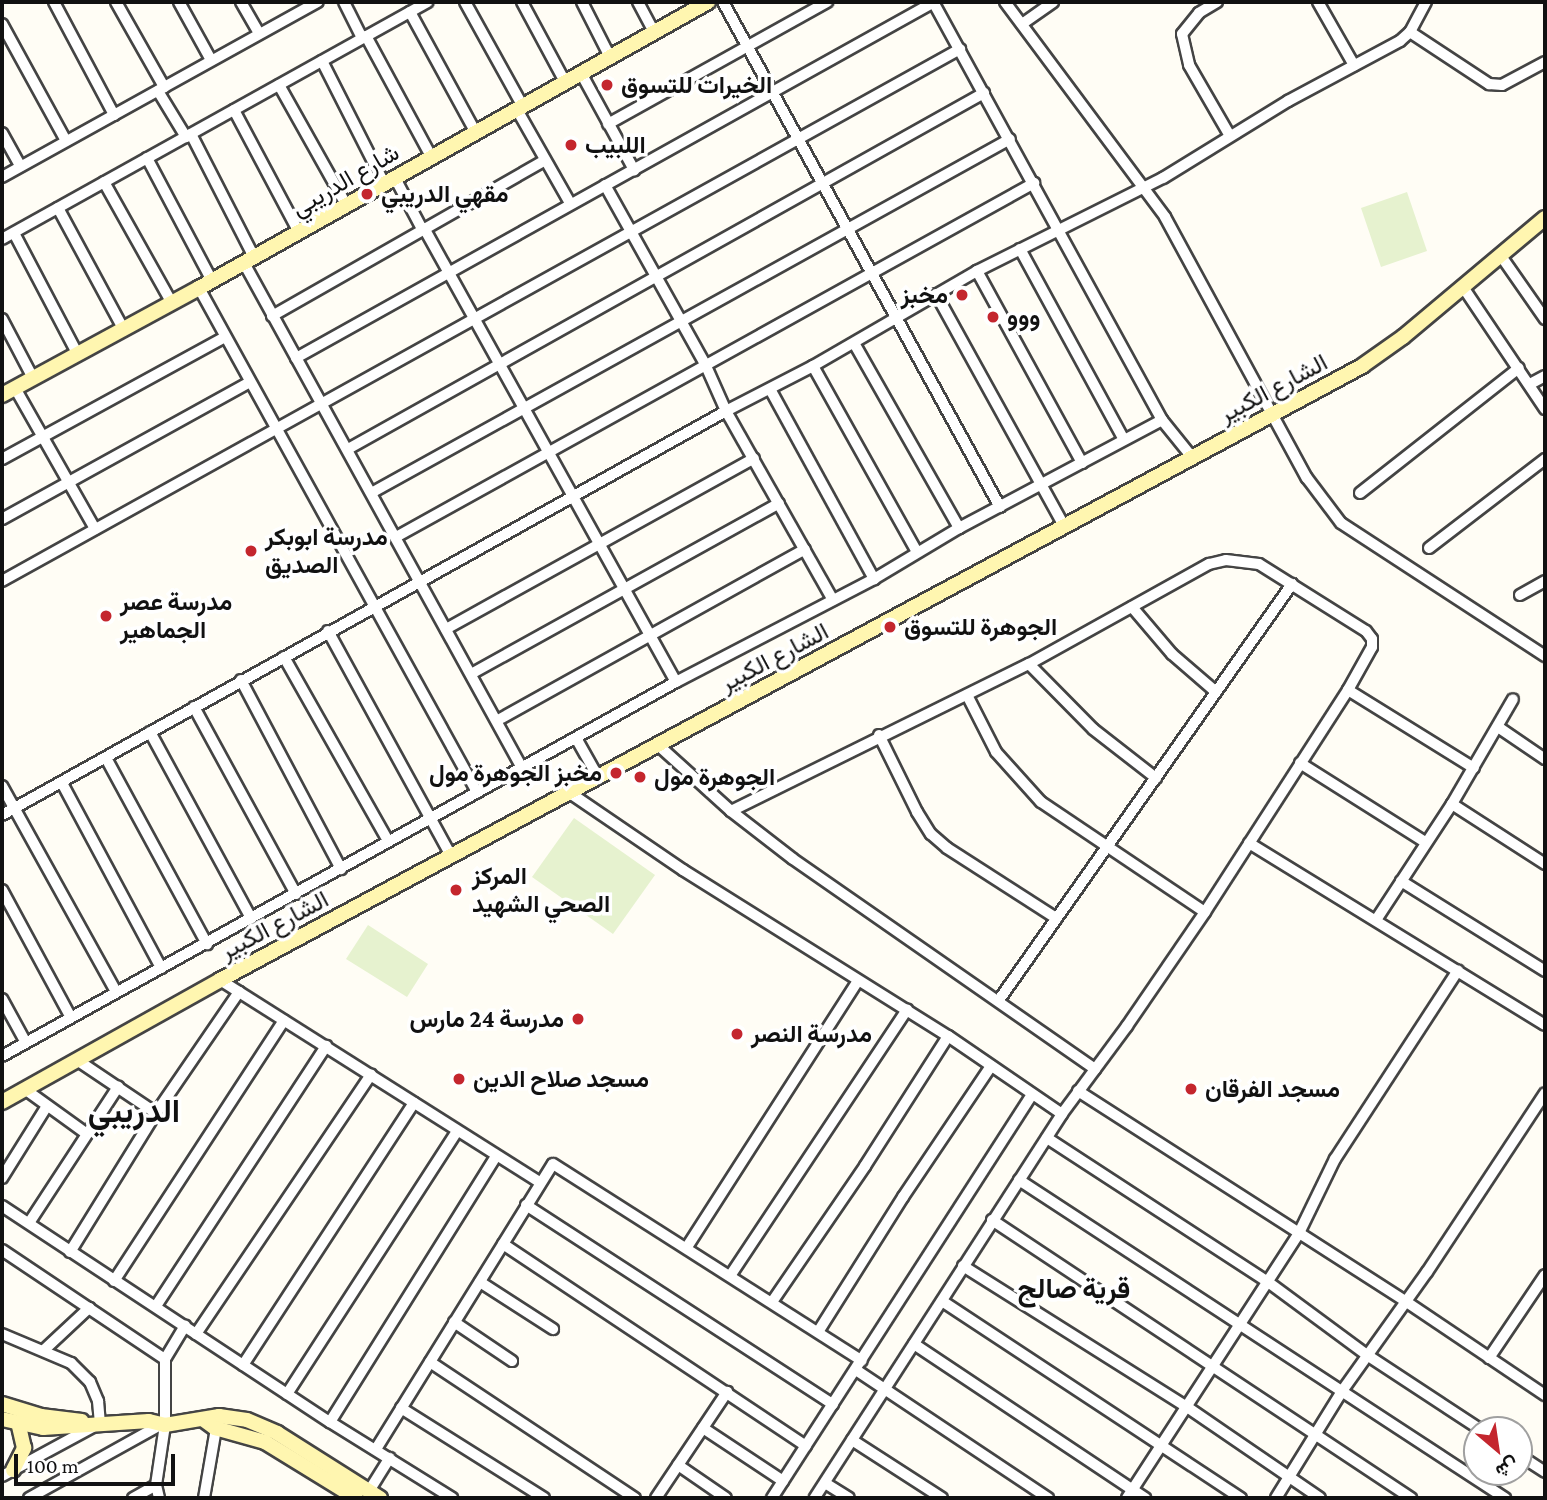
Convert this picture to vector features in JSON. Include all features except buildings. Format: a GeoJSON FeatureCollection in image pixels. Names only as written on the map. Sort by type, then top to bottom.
{"type":"FeatureCollection","features":[{"type":"Feature","properties":{"kind":"street"},"geometry":{"type":"LineString","coordinates":[[54,2],[114,115]]}},
{"type":"Feature","properties":{"kind":"street"},"geometry":{"type":"LineString","coordinates":[[116,2],[188,135],[249,260],[272,316],[373,492],[522,768]]}},
{"type":"Feature","properties":{"kind":"street"},"geometry":{"type":"LineString","coordinates":[[179,2],[211,60]]}},
{"type":"Feature","properties":{"kind":"street"},"geometry":{"type":"LineString","coordinates":[[241,2],[259,33]]}},
{"type":"Feature","properties":{"kind":"street"},"geometry":{"type":"LineString","coordinates":[[2,177],[317,2]]}},
{"type":"Feature","properties":{"kind":"street"},"geometry":{"type":"LineString","coordinates":[[344,2],[431,156]]}},
{"type":"Feature","properties":{"kind":"street"},"geometry":{"type":"LineString","coordinates":[[2,239],[427,2]]}},
{"type":"Feature","properties":{"kind":"street"},"geometry":{"type":"LineString","coordinates":[[465,2],[545,160],[570,203]]}},
{"type":"Feature","properties":{"kind":"street"},"geometry":{"type":"LineString","coordinates":[[522,2],[565,82]]}},
{"type":"Feature","properties":{"kind":"street"},"geometry":{"type":"LineString","coordinates":[[582,2],[610,57]]}},
{"type":"Feature","properties":{"kind":"street"},"geometry":{"type":"LineString","coordinates":[[638,2],[654,32]]}},
{"type":"Feature","properties":{"kind":"street"},"geometry":{"type":"LineString","coordinates":[[723,2],[820,185],[897,317],[1000,507]]}},
{"type":"Feature","properties":{"kind":"street"},"geometry":{"type":"LineString","coordinates":[[608,124],[827,2]]}},
{"type":"Feature","properties":{"kind":"street"},"geometry":{"type":"LineString","coordinates":[[296,358],[933,2],[1162,419],[1192,457]]}},
{"type":"Feature","properties":{"kind":"street"},"geometry":{"type":"LineString","coordinates":[[1006,2],[1144,187],[1189,259],[1307,478],[1341,523],[1545,656]]}},
{"type":"Feature","properties":{"kind":"street"},"geometry":{"type":"LineString","coordinates":[[1022,24],[1053,2]]}},
{"type":"Feature","properties":{"kind":"street"},"geometry":{"type":"LineString","coordinates":[[1217,2],[1199,13],[1182,34],[1189,65],[1230,136]]}},
{"type":"Feature","properties":{"kind":"street"},"geometry":{"type":"LineString","coordinates":[[1318,2],[1354,65]]}},
{"type":"Feature","properties":{"kind":"street"},"geometry":{"type":"LineString","coordinates":[[2,816],[328,631],[421,583],[726,411],[813,366],[977,271],[1144,187],[1354,65],[1401,41],[1410,32],[1426,2]]}},
{"type":"Feature","properties":{"kind":"street","name":"شارع الدريبي"},"geometry":{"type":"LineString","coordinates":[[8,391],[124,330],[610,57],[701,3]]}},
{"type":"Feature","properties":{"kind":"street"},"geometry":{"type":"LineString","coordinates":[[410,12],[475,131]]}},
{"type":"Feature","properties":{"kind":"street"},"geometry":{"type":"LineString","coordinates":[[2,24],[66,141]]}},
{"type":"Feature","properties":{"kind":"street"},"geometry":{"type":"LineString","coordinates":[[1410,32],[1489,84],[1502,85],[1545,62]]}},
{"type":"Feature","properties":{"kind":"street"},"geometry":{"type":"LineString","coordinates":[[2,581],[960,50]]}},
{"type":"Feature","properties":{"kind":"street"},"geometry":{"type":"LineString","coordinates":[[321,61],[390,181],[423,228],[448,271],[676,682]]}},
{"type":"Feature","properties":{"kind":"street"},"geometry":{"type":"LineString","coordinates":[[581,73],[634,170]]}},
{"type":"Feature","properties":{"kind":"street"},"geometry":{"type":"LineString","coordinates":[[279,85],[347,205]]}},
{"type":"Feature","properties":{"kind":"street"},"geometry":{"type":"LineString","coordinates":[[348,449],[499,367],[984,93]]}},
{"type":"Feature","properties":{"kind":"street"},"geometry":{"type":"LineString","coordinates":[[234,110],[299,232]]}},
{"type":"Feature","properties":{"kind":"street"},"geometry":{"type":"LineString","coordinates":[[2,132],[20,166]]}},
{"type":"Feature","properties":{"kind":"street"},"geometry":{"type":"LineString","coordinates":[[373,492],[526,410],[1010,139]]}},
{"type":"Feature","properties":{"kind":"street"},"geometry":{"type":"LineString","coordinates":[[146,159],[205,284],[225,337],[477,792]]}},
{"type":"Feature","properties":{"kind":"street"},"geometry":{"type":"LineString","coordinates":[[272,316],[545,160]]}},
{"type":"Feature","properties":{"kind":"street"},"geometry":{"type":"LineString","coordinates":[[104,182],[172,303]]}},
{"type":"Feature","properties":{"kind":"street"},"geometry":{"type":"LineString","coordinates":[[396,537],[1034,183]]}},
{"type":"Feature","properties":{"kind":"street"},"geometry":{"type":"LineString","coordinates":[[605,185],[706,366],[726,411],[833,600]]}},
{"type":"Feature","properties":{"kind":"street"},"geometry":{"type":"LineString","coordinates":[[58,208],[124,330]]}},
{"type":"Feature","properties":{"kind":"street","name":"الشارع الكبير"},"geometry":{"type":"LineString","coordinates":[[2,1102],[220,980],[1362,366],[1404,337],[1544,223]]}},
{"type":"Feature","properties":{"kind":"street"},"geometry":{"type":"LineString","coordinates":[[14,233],[78,355]]}},
{"type":"Feature","properties":{"kind":"street"},"geometry":{"type":"LineString","coordinates":[[1020,249],[1124,440]]}},
{"type":"Feature","properties":{"kind":"street"},"geometry":{"type":"LineString","coordinates":[[1501,256],[1545,319]]}},
{"type":"Feature","properties":{"kind":"street"},"geometry":{"type":"LineString","coordinates":[[977,271],[1082,463]]}},
{"type":"Feature","properties":{"kind":"street"},"geometry":{"type":"LineString","coordinates":[[1463,288],[1545,409]]}},
{"type":"Feature","properties":{"kind":"street"},"geometry":{"type":"LineString","coordinates":[[936,295],[1065,526]]}},
{"type":"Feature","properties":{"kind":"street"},"geometry":{"type":"LineString","coordinates":[[2,319],[33,378]]}},
{"type":"Feature","properties":{"kind":"street"},"geometry":{"type":"LineString","coordinates":[[2,459],[225,337]]}},
{"type":"Feature","properties":{"kind":"street"},"geometry":{"type":"LineString","coordinates":[[854,343],[959,528]]}},
{"type":"Feature","properties":{"kind":"street"},"geometry":{"type":"LineString","coordinates":[[813,366],[917,552]]}},
{"type":"Feature","properties":{"kind":"street"},"geometry":{"type":"LineString","coordinates":[[1360,493],[1519,368]]}},
{"type":"Feature","properties":{"kind":"street"},"geometry":{"type":"LineString","coordinates":[[1530,384],[1545,376]]}},
{"type":"Feature","properties":{"kind":"street"},"geometry":{"type":"LineString","coordinates":[[2,519],[250,382]]}},
{"type":"Feature","properties":{"kind":"street"},"geometry":{"type":"LineString","coordinates":[[770,389],[874,579]]}},
{"type":"Feature","properties":{"kind":"street"},"geometry":{"type":"LineString","coordinates":[[8,391],[43,436],[95,529]]}},
{"type":"Feature","properties":{"kind":"street"},"geometry":{"type":"LineString","coordinates":[[2,1056],[676,682],[874,579],[959,528],[1042,486],[1162,419]]}},
{"type":"Feature","properties":{"kind":"street"},"geometry":{"type":"LineString","coordinates":[[446,629],[754,458]]}},
{"type":"Feature","properties":{"kind":"street"},"geometry":{"type":"LineString","coordinates":[[1429,548],[1545,459]]}},
{"type":"Feature","properties":{"kind":"street"},"geometry":{"type":"LineString","coordinates":[[471,674],[779,503]]}},
{"type":"Feature","properties":{"kind":"street"},"geometry":{"type":"LineString","coordinates":[[498,720],[805,549]]}},
{"type":"Feature","properties":{"kind":"street"},"geometry":{"type":"LineString","coordinates":[[732,811],[879,735],[1030,664],[1209,564],[1226,560],[1259,564],[1366,631],[1372,639],[1372,647],[1348,690],[1205,912],[1062,1114],[815,1498]]}},
{"type":"Feature","properties":{"kind":"street"},"geometry":{"type":"LineString","coordinates":[[1520,595],[1545,581]]}},
{"type":"Feature","properties":{"kind":"street"},"geometry":{"type":"LineString","coordinates":[[999,1000],[1292,584]]}},
{"type":"Feature","properties":{"kind":"street"},"geometry":{"type":"LineString","coordinates":[[1132,607],[1172,654],[1216,692]]}},
{"type":"Feature","properties":{"kind":"street"},"geometry":{"type":"LineString","coordinates":[[328,631],[451,856]]}},
{"type":"Feature","properties":{"kind":"street"},"geometry":{"type":"LineString","coordinates":[[284,657],[388,841]]}},
{"type":"Feature","properties":{"kind":"street"},"geometry":{"type":"LineString","coordinates":[[1030,664],[1093,729],[1156,778]]}},
{"type":"Feature","properties":{"kind":"street"},"geometry":{"type":"LineString","coordinates":[[241,680],[341,869]]}},
{"type":"Feature","properties":{"kind":"street"},"geometry":{"type":"LineString","coordinates":[[1348,690],[1474,768]]}},
{"type":"Feature","properties":{"kind":"street"},"geometry":{"type":"LineString","coordinates":[[967,695],[996,752],[1025,786],[1057,814],[1205,912]]}},
{"type":"Feature","properties":{"kind":"street"},"geometry":{"type":"LineString","coordinates":[[1376,920],[1474,768],[1513,699]]}},
{"type":"Feature","properties":{"kind":"street"},"geometry":{"type":"LineString","coordinates":[[194,707],[296,894]]}},
{"type":"Feature","properties":{"kind":"street"},"geometry":{"type":"LineString","coordinates":[[1498,727],[1545,759]]}},
{"type":"Feature","properties":{"kind":"street"},"geometry":{"type":"LineString","coordinates":[[150,732],[251,918]]}},
{"type":"Feature","properties":{"kind":"street"},"geometry":{"type":"LineString","coordinates":[[879,735],[917,812],[931,834],[947,848],[1056,918]]}},
{"type":"Feature","properties":{"kind":"street"},"geometry":{"type":"LineString","coordinates":[[576,738],[598,777]]}},
{"type":"Feature","properties":{"kind":"street"},"geometry":{"type":"LineString","coordinates":[[658,745],[732,811],[862,910],[999,1000],[1095,1069]]}},
{"type":"Feature","properties":{"kind":"street"},"geometry":{"type":"LineString","coordinates":[[106,758],[207,944]]}},
{"type":"Feature","properties":{"kind":"street"},"geometry":{"type":"LineString","coordinates":[[1300,764],[1425,842]]}},
{"type":"Feature","properties":{"kind":"street"},"geometry":{"type":"LineString","coordinates":[[62,783],[161,968]]}},
{"type":"Feature","properties":{"kind":"street"},"geometry":{"type":"LineString","coordinates":[[2,786],[117,992]]}},
{"type":"Feature","properties":{"kind":"street"},"geometry":{"type":"LineString","coordinates":[[570,793],[683,870],[948,1036],[1062,1114]]}},
{"type":"Feature","properties":{"kind":"street"},"geometry":{"type":"LineString","coordinates":[[1451,804],[1545,864]]}},
{"type":"Feature","properties":{"kind":"street"},"geometry":{"type":"LineString","coordinates":[[1249,843],[1545,1025]]}},
{"type":"Feature","properties":{"kind":"street"},"geometry":{"type":"LineString","coordinates":[[1401,881],[1545,971]]}},
{"type":"Feature","properties":{"kind":"street"},"geometry":{"type":"LineString","coordinates":[[2,890],[70,1016]]}},
{"type":"Feature","properties":{"kind":"street"},"geometry":{"type":"LineString","coordinates":[[1130,1494],[1299,1233],[1335,1158],[1458,970]]}},
{"type":"Feature","properties":{"kind":"street"},"geometry":{"type":"LineString","coordinates":[[220,980],[539,1182]]}},
{"type":"Feature","properties":{"kind":"street"},"geometry":{"type":"LineString","coordinates":[[687,1247],[858,981]]}},
{"type":"Feature","properties":{"kind":"street"},"geometry":{"type":"LineString","coordinates":[[71,1252],[156,1113],[239,992]]}},
{"type":"Feature","properties":{"kind":"street"},"geometry":{"type":"LineString","coordinates":[[2,999],[26,1041]]}},
{"type":"Feature","properties":{"kind":"street"},"geometry":{"type":"LineString","coordinates":[[730,1276],[906,1010]]}},
{"type":"Feature","properties":{"kind":"street"},"geometry":{"type":"LineString","coordinates":[[114,1281],[284,1020]]}},
{"type":"Feature","properties":{"kind":"street"},"geometry":{"type":"LineString","coordinates":[[772,1302],[865,1166],[948,1036]]}},
{"type":"Feature","properties":{"kind":"street"},"geometry":{"type":"LineString","coordinates":[[156,1306],[326,1046]]}},
{"type":"Feature","properties":{"kind":"street"},"geometry":{"type":"LineString","coordinates":[[77,1060],[156,1113]]}},
{"type":"Feature","properties":{"kind":"street"},"geometry":{"type":"LineString","coordinates":[[818,1332],[991,1066]]}},
{"type":"Feature","properties":{"kind":"street"},"geometry":{"type":"LineString","coordinates":[[196,1334],[371,1076]]}},
{"type":"Feature","properties":{"kind":"street"},"geometry":{"type":"LineString","coordinates":[[29,1223],[118,1087]]}},
{"type":"Feature","properties":{"kind":"street"},"geometry":{"type":"LineString","coordinates":[[26,1090],[87,1134]]}},
{"type":"Feature","properties":{"kind":"street"},"geometry":{"type":"LineString","coordinates":[[1078,1091],[1405,1301],[1545,1395]]}},
{"type":"Feature","properties":{"kind":"street"},"geometry":{"type":"LineString","coordinates":[[1276,1498],[1342,1391],[1545,1093]]}},
{"type":"Feature","properties":{"kind":"street"},"geometry":{"type":"LineString","coordinates":[[772,1498],[1032,1095]]}},
{"type":"Feature","properties":{"kind":"street"},"geometry":{"type":"LineString","coordinates":[[243,1365],[414,1103]]}},
{"type":"Feature","properties":{"kind":"street"},"geometry":{"type":"LineString","coordinates":[[2,1178],[47,1106]]}},
{"type":"Feature","properties":{"kind":"street"},"geometry":{"type":"LineString","coordinates":[[287,1394],[457,1131]]}},
{"type":"Feature","properties":{"kind":"street"},"geometry":{"type":"LineString","coordinates":[[1047,1138],[1268,1282],[1367,1355],[1463,1418]]}},
{"type":"Feature","properties":{"kind":"street"},"geometry":{"type":"LineString","coordinates":[[330,1422],[496,1156]]}},
{"type":"Feature","properties":{"kind":"street"},"geometry":{"type":"LineString","coordinates":[[376,1449],[539,1182],[555,1164],[818,1332],[885,1390],[1048,1498]]}},
{"type":"Feature","properties":{"kind":"street"},"geometry":{"type":"LineString","coordinates":[[1019,1180],[1504,1498]]}},
{"type":"Feature","properties":{"kind":"street"},"geometry":{"type":"LineString","coordinates":[[526,1205],[833,1404]]}},
{"type":"Feature","properties":{"kind":"street"},"geometry":{"type":"LineString","coordinates":[[2,1206],[330,1422],[452,1498]]}},
{"type":"Feature","properties":{"kind":"street"},"geometry":{"type":"LineString","coordinates":[[992,1220],[1211,1368],[1411,1498]]}},
{"type":"Feature","properties":{"kind":"street"},"geometry":{"type":"LineString","coordinates":[[503,1244],[806,1446]]}},
{"type":"Feature","properties":{"kind":"street"},"geometry":{"type":"LineString","coordinates":[[2,1250],[165,1359]]}},
{"type":"Feature","properties":{"kind":"street"},"geometry":{"type":"LineString","coordinates":[[963,1266],[1186,1407],[1320,1498]]}},
{"type":"Feature","properties":{"kind":"street"},"geometry":{"type":"LineString","coordinates":[[1489,1358],[1545,1276]]}},
{"type":"Feature","properties":{"kind":"street"},"geometry":{"type":"LineString","coordinates":[[480,1282],[552,1329]]}},
{"type":"Feature","properties":{"kind":"street"},"geometry":{"type":"LineString","coordinates":[[942,1301],[1241,1498]]}},
{"type":"Feature","properties":{"kind":"street"},"geometry":{"type":"LineString","coordinates":[[44,1350],[89,1308]]}},
{"type":"Feature","properties":{"kind":"street"},"geometry":{"type":"LineString","coordinates":[[454,1322],[512,1361]]}},
{"type":"Feature","properties":{"kind":"street"},"geometry":{"type":"LineString","coordinates":[[159,1498],[156,1485],[164,1424],[165,1359],[185,1326]]}},
{"type":"Feature","properties":{"kind":"street"},"geometry":{"type":"LineString","coordinates":[[2,1334],[71,1363],[90,1382],[99,1401],[93,1423],[7,1473]]}},
{"type":"Feature","properties":{"kind":"street"},"geometry":{"type":"LineString","coordinates":[[914,1345],[1130,1494],[1145,1498]]}},
{"type":"Feature","properties":{"kind":"street"},"geometry":{"type":"LineString","coordinates":[[430,1362],[635,1498]]}},
{"type":"Feature","properties":{"kind":"street"},"geometry":{"type":"LineString","coordinates":[[656,1498],[727,1392]]}},
{"type":"Feature","properties":{"kind":"street"},"geometry":{"type":"LineString","coordinates":[[2,1404],[41,1416],[93,1423],[164,1424],[213,1421],[265,1443],[368,1496],[390,1458]]}},
{"type":"Feature","properties":{"kind":"street"},"geometry":{"type":"LineString","coordinates":[[401,1408],[544,1498]]}},
{"type":"Feature","properties":{"kind":"street"},"geometry":{"type":"LineString","coordinates":[[2,1419],[54,1428],[78,1428],[93,1423]]}},
{"type":"Feature","properties":{"kind":"street"},"geometry":{"type":"LineString","coordinates":[[204,1498],[213,1421]]}},
{"type":"Feature","properties":{"kind":"street"},"geometry":{"type":"LineString","coordinates":[[7,1473],[24,1448],[18,1423]]}},
{"type":"Feature","properties":{"kind":"street"},"geometry":{"type":"LineString","coordinates":[[29,1498],[164,1424]]}},
{"type":"Feature","properties":{"kind":"street"},"geometry":{"type":"LineString","coordinates":[[703,1428],[783,1481]]}},
{"type":"Feature","properties":{"kind":"street"},"geometry":{"type":"LineString","coordinates":[[852,1440],[942,1498]]}},
{"type":"Feature","properties":{"kind":"street"},"geometry":{"type":"LineString","coordinates":[[678,1465],[726,1498]]}},
{"type":"Feature","properties":{"kind":"street"},"geometry":{"type":"LineString","coordinates":[[825,1483],[849,1498]]}},
{"type":"Feature","properties":{"kind":"street"},"geometry":{"type":"LineString","coordinates":[[133,1498],[156,1485]]}},
{"type":"Feature","properties":{"kind":"green space"},"geometry":{"type":"Polygon","coordinates":[[[1407,192],[1427,251],[1381,267],[1361,208],[1407,192]]]}},
{"type":"Feature","properties":{"kind":"green space"},"geometry":{"type":"Polygon","coordinates":[[[574,818],[655,875],[613,934],[532,877],[574,818]]]}},
{"type":"Feature","properties":{"kind":"green space"},"geometry":{"type":"Polygon","coordinates":[[[368,925],[428,964],[407,997],[346,959],[368,925]]]}},
{"type":"Feature","properties":{"kind":"place","name":"الخيرات للتسوق"},"geometry":{"type":"Point","coordinates":[607,85]}},
{"type":"Feature","properties":{"kind":"place","name":"اللبيب"},"geometry":{"type":"Point","coordinates":[571,145]}},
{"type":"Feature","properties":{"kind":"place","name":"مقهي الدريبي"},"geometry":{"type":"Point","coordinates":[367,194]}},
{"type":"Feature","properties":{"kind":"place","name":"مخبز"},"geometry":{"type":"Point","coordinates":[962,295]}},
{"type":"Feature","properties":{"kind":"place","name":"ووو"},"geometry":{"type":"Point","coordinates":[993,317]}},
{"type":"Feature","properties":{"kind":"place","name":"مدرسة ابوبكر الصديق"},"geometry":{"type":"Point","coordinates":[251,551]}},
{"type":"Feature","properties":{"kind":"place","name":"مدرسة عصر الجماهير"},"geometry":{"type":"Point","coordinates":[106,616]}},
{"type":"Feature","properties":{"kind":"place","name":"الجوهرة للتسوق"},"geometry":{"type":"Point","coordinates":[890,627]}},
{"type":"Feature","properties":{"kind":"place","name":"مخبز الجوهرة مول"},"geometry":{"type":"Point","coordinates":[616,773]}},
{"type":"Feature","properties":{"kind":"place","name":"الجوهرة مول"},"geometry":{"type":"Point","coordinates":[640,777]}},
{"type":"Feature","properties":{"kind":"place","name":"المركز الصحي الشهيد"},"geometry":{"type":"Point","coordinates":[456,890]}},
{"type":"Feature","properties":{"kind":"place","name":"مدرسة 24 مارس"},"geometry":{"type":"Point","coordinates":[578,1019]}},
{"type":"Feature","properties":{"kind":"place","name":"مدرسة النصر"},"geometry":{"type":"Point","coordinates":[737,1034]}},
{"type":"Feature","properties":{"kind":"place","name":"مسجد صلاح الدين"},"geometry":{"type":"Point","coordinates":[459,1079]}},
{"type":"Feature","properties":{"kind":"place","name":"مسجد الفرقان"},"geometry":{"type":"Point","coordinates":[1191,1089]}},
{"type":"Feature","properties":{"kind":"district","name":"الدريبي"},"geometry":{"type":"Point","coordinates":[134,1111]}},
{"type":"Feature","properties":{"kind":"district","name":"قرية صالح"},"geometry":{"type":"Point","coordinates":[1074,1289]}}]}
